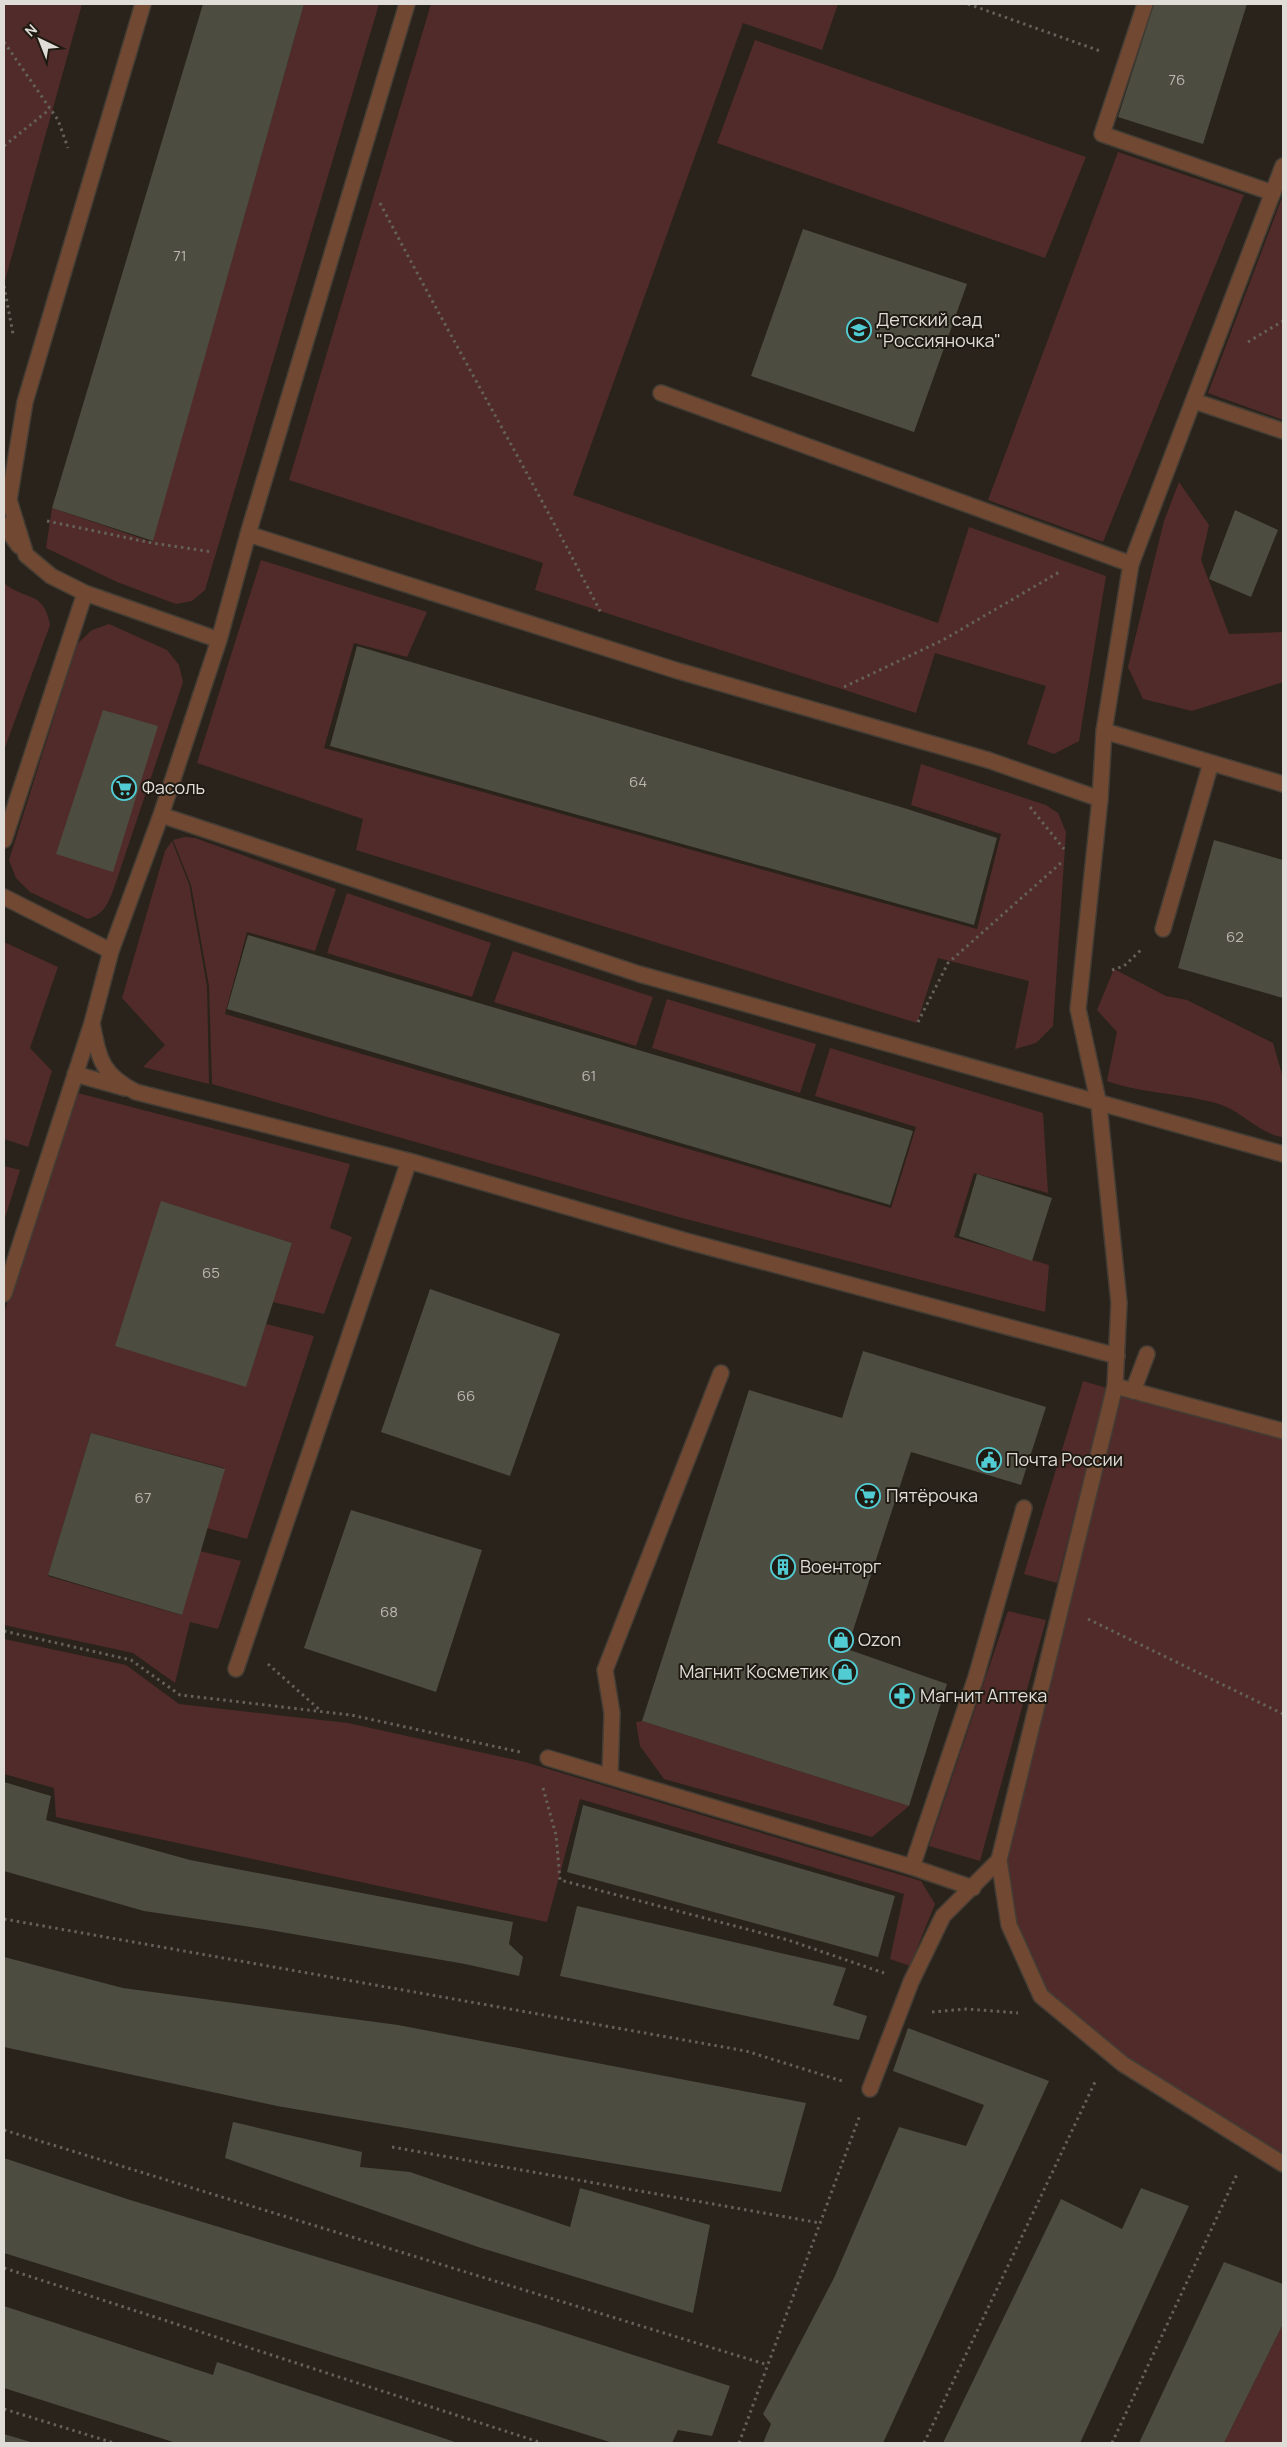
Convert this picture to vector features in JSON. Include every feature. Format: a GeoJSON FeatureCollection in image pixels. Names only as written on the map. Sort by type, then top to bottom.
{"type":"FeatureCollection","features":[{"type":"Feature","properties":{"kind":"street"},"geometry":{"type":"LineString","coordinates":[[26,555],[9,500],[25,402],[143,4]]}},
{"type":"Feature","properties":{"kind":"street"},"geometry":{"type":"LineString","coordinates":[[4,1294],[92,1023],[111,951],[161,815],[219,640],[248,534],[407,4]]}},
{"type":"Feature","properties":{"kind":"street"},"geometry":{"type":"LineString","coordinates":[[1145,4],[1102,134],[1273,193]]}},
{"type":"Feature","properties":{"kind":"street"},"geometry":{"type":"LineString","coordinates":[[1283,166],[1131,564],[1104,731],[1100,798],[1078,1009],[1099,1104],[1119,1303],[1115,1386],[999,1860],[1009,1925],[1041,1996],[1123,2064],[1283,2164]]}},
{"type":"Feature","properties":{"kind":"street"},"geometry":{"type":"LineString","coordinates":[[661,393],[1131,564]]}},
{"type":"Feature","properties":{"kind":"street"},"geometry":{"type":"LineString","coordinates":[[1194,401],[1283,431]]}},
{"type":"Feature","properties":{"kind":"street"},"geometry":{"type":"LineString","coordinates":[[4,525],[26,555],[51,576],[85,593],[219,640]]}},
{"type":"Feature","properties":{"kind":"street"},"geometry":{"type":"LineString","coordinates":[[248,534],[675,670],[988,760],[1100,798]]}},
{"type":"Feature","properties":{"kind":"street"},"geometry":{"type":"LineString","coordinates":[[4,840],[85,593]]}},
{"type":"Feature","properties":{"kind":"street"},"geometry":{"type":"LineString","coordinates":[[1104,731],[1283,784]]}},
{"type":"Feature","properties":{"kind":"street"},"geometry":{"type":"LineString","coordinates":[[1163,929],[1211,764]]}},
{"type":"Feature","properties":{"kind":"street"},"geometry":{"type":"LineString","coordinates":[[161,815],[639,974],[1283,1154]]}},
{"type":"Feature","properties":{"kind":"street"},"geometry":{"type":"LineString","coordinates":[[4,897],[111,951]]}},
{"type":"Feature","properties":{"kind":"street"},"geometry":{"type":"LineString","coordinates":[[92,1023],[101,1063],[121,1084],[136,1092]]}},
{"type":"Feature","properties":{"kind":"street"},"geometry":{"type":"LineString","coordinates":[[75,1074],[136,1092],[409,1161],[686,1241],[1117,1356]]}},
{"type":"Feature","properties":{"kind":"street"},"geometry":{"type":"LineString","coordinates":[[236,1669],[409,1161]]}},
{"type":"Feature","properties":{"kind":"street"},"geometry":{"type":"LineString","coordinates":[[1133,1391],[1147,1354]]}},
{"type":"Feature","properties":{"kind":"street"},"geometry":{"type":"LineString","coordinates":[[610,1776],[612,1714],[605,1670],[721,1373]]}},
{"type":"Feature","properties":{"kind":"street"},"geometry":{"type":"LineString","coordinates":[[1115,1386],[1283,1431]]}},
{"type":"Feature","properties":{"kind":"street"},"geometry":{"type":"LineString","coordinates":[[912,1867],[976,1677],[1024,1508]]}},
{"type":"Feature","properties":{"kind":"street"},"geometry":{"type":"LineString","coordinates":[[541,1756],[912,1867],[973,1888]]}},
{"type":"Feature","properties":{"kind":"street"},"geometry":{"type":"LineString","coordinates":[[870,2090],[911,1982],[943,1916],[999,1860]]}},
{"type":"Feature","properties":{"kind":"path"},"geometry":{"type":"LineString","coordinates":[[968,4],[1126,60]]}},
{"type":"Feature","properties":{"kind":"path"},"geometry":{"type":"LineString","coordinates":[[4,42],[58,120],[87,196]]}},
{"type":"Feature","properties":{"kind":"path"},"geometry":{"type":"LineString","coordinates":[[4,146],[50,109]]}},
{"type":"Feature","properties":{"kind":"path"},"geometry":{"type":"LineString","coordinates":[[378,199],[430,299],[558,528],[612,635],[623,652]]}},
{"type":"Feature","properties":{"kind":"path"},"geometry":{"type":"LineString","coordinates":[[40,519],[152,543],[214,552]]}},
{"type":"Feature","properties":{"kind":"path"},"geometry":{"type":"LineString","coordinates":[[803,707],[943,640],[1078,561],[1105,555]]}},
{"type":"Feature","properties":{"kind":"path"},"geometry":{"type":"LineString","coordinates":[[904,1049],[948,963],[1070,856],[1028,804]]}},
{"type":"Feature","properties":{"kind":"path"},"geometry":{"type":"LineString","coordinates":[[1081,982],[1124,966],[1163,929]]}},
{"type":"Feature","properties":{"kind":"path"},"geometry":{"type":"LineString","coordinates":[[1060,1606],[1283,1714]]}},
{"type":"Feature","properties":{"kind":"path"},"geometry":{"type":"LineString","coordinates":[[4,1632],[131,1660],[180,1695],[351,1715],[541,1756],[556,1835],[560,1880],[788,1940],[911,1982]]}},
{"type":"Feature","properties":{"kind":"path"},"geometry":{"type":"LineString","coordinates":[[245,1644],[321,1712]]}},
{"type":"Feature","properties":{"kind":"path"},"geometry":{"type":"LineString","coordinates":[[4,1919],[746,2051],[870,2090],[739,2443]]}},
{"type":"Feature","properties":{"kind":"path"},"geometry":{"type":"LineString","coordinates":[[898,2014],[966,2009],[1064,2015]]}},
{"type":"Feature","properties":{"kind":"path"},"geometry":{"type":"LineString","coordinates":[[924,2443],[1109,2052]]}},
{"type":"Feature","properties":{"kind":"path"},"geometry":{"type":"LineString","coordinates":[[4,2130],[768,2364]]}},
{"type":"Feature","properties":{"kind":"path"},"geometry":{"type":"LineString","coordinates":[[1112,2443],[1251,2144]]}},
{"type":"Feature","properties":{"kind":"path"},"geometry":{"type":"LineString","coordinates":[[392,2147],[820,2224]]}},
{"type":"Feature","properties":{"kind":"path"},"geometry":{"type":"LineString","coordinates":[[4,2268],[542,2443]]}},
{"type":"Feature","properties":{"kind":"path"},"geometry":{"type":"LineString","coordinates":[[4,2409],[114,2443]]}},
{"type":"Feature","properties":{"kind":"shaded area"},"geometry":{"type":"Polygon","coordinates":[[[4,4],[82,4],[4,284],[4,4]]]}},
{"type":"Feature","properties":{"kind":"shaded area"},"geometry":{"type":"Polygon","coordinates":[[[304,4],[379,4],[205,590],[192,601],[176,604],[117,582],[46,548],[52,508],[152,542],[304,4]]]}},
{"type":"Feature","properties":{"kind":"shaded area"},"geometry":{"type":"Polygon","coordinates":[[[431,4],[838,4],[822,50],[743,23],[573,495],[938,623],[969,527],[1106,576],[1079,741],[1054,754],[1027,744],[1046,686],[935,653],[916,713],[535,590],[543,563],[289,480],[431,4]]]}},
{"type":"Feature","properties":{"kind":"shaded area"},"geometry":{"type":"Polygon","coordinates":[[[755,40],[1086,157],[1045,258],[717,143],[755,40]]]}},
{"type":"Feature","properties":{"kind":"shaded area"},"geometry":{"type":"Polygon","coordinates":[[[1118,152],[1244,195],[1103,542],[988,500],[1118,152]]]}},
{"type":"Feature","properties":{"kind":"shaded area"},"geometry":{"type":"Polygon","coordinates":[[[1283,195],[1283,420],[1208,393],[1283,195]]]}},
{"type":"Feature","properties":{"kind":"shaded area"},"geometry":{"type":"Polygon","coordinates":[[[1179,482],[1209,525],[1201,560],[1229,634],[1283,632],[1283,682],[1192,711],[1143,699],[1128,667],[1164,521],[1179,482]]]}},
{"type":"Feature","properties":{"kind":"shaded area"},"geometry":{"type":"Polygon","coordinates":[[[261,560],[427,612],[407,657],[354,643],[324,748],[977,929],[1001,834],[911,805],[921,764],[1046,805],[1058,813],[1066,832],[1053,1026],[1036,1043],[1015,1049],[1029,981],[938,958],[917,1023],[356,850],[363,819],[197,763],[261,560]]]}},
{"type":"Feature","properties":{"kind":"shaded area"},"geometry":{"type":"Polygon","coordinates":[[[4,583],[12,589],[38,601],[47,614],[50,625],[4,750],[4,583]]]}},
{"type":"Feature","properties":{"kind":"shaded area"},"geometry":{"type":"Polygon","coordinates":[[[109,624],[167,650],[179,665],[183,682],[113,891],[107,905],[101,912],[88,919],[30,892],[16,878],[9,860],[77,644],[92,630],[109,624]]]}},
{"type":"Feature","properties":{"kind":"shaded area"},"geometry":{"type":"Polygon","coordinates":[[[184,837],[195,838],[336,889],[315,951],[247,932],[225,1014],[891,1208],[916,1127],[815,1096],[830,1048],[1043,1113],[1048,1193],[974,1173],[954,1237],[1049,1265],[1045,1312],[682,1218],[212,1084],[209,986],[191,885],[173,840],[184,837]]]}},
{"type":"Feature","properties":{"kind":"shaded area"},"geometry":{"type":"Polygon","coordinates":[[[172,841],[189,884],[207,986],[209,1084],[143,1067],[165,1045],[122,998],[165,851],[172,841]]]}},
{"type":"Feature","properties":{"kind":"shaded area"},"geometry":{"type":"Polygon","coordinates":[[[347,893],[491,943],[472,997],[327,953],[347,893]]]}},
{"type":"Feature","properties":{"kind":"shaded area"},"geometry":{"type":"Polygon","coordinates":[[[4,942],[58,967],[30,1048],[52,1071],[28,1147],[4,1139],[4,942]]]}},
{"type":"Feature","properties":{"kind":"shaded area"},"geometry":{"type":"Polygon","coordinates":[[[513,951],[653,997],[636,1046],[494,1002],[513,951]]]}},
{"type":"Feature","properties":{"kind":"shaded area"},"geometry":{"type":"Polygon","coordinates":[[[1114,969],[1166,996],[1187,1000],[1273,1043],[1283,1078],[1283,1137],[1266,1132],[1227,1107],[1219,1104],[1205,1100],[1134,1089],[1107,1081],[1117,1032],[1097,1010],[1114,969]]]}},
{"type":"Feature","properties":{"kind":"shaded area"},"geometry":{"type":"Polygon","coordinates":[[[667,999],[816,1044],[800,1093],[652,1048],[667,999]]]}},
{"type":"Feature","properties":{"kind":"shaded area"},"geometry":{"type":"Polygon","coordinates":[[[74,1092],[350,1164],[330,1228],[352,1237],[324,1314],[273,1302],[292,1243],[162,1202],[116,1346],[246,1386],[266,1324],[314,1336],[247,1539],[207,1528],[224,1468],[91,1433],[48,1576],[181,1615],[200,1551],[241,1561],[218,1629],[190,1622],[175,1683],[133,1653],[4,1625],[4,1313],[74,1092]]]}},
{"type":"Feature","properties":{"kind":"shaded area"},"geometry":{"type":"Polygon","coordinates":[[[4,1166],[20,1170],[4,1221],[4,1166]]]}},
{"type":"Feature","properties":{"kind":"shaded area"},"geometry":{"type":"Polygon","coordinates":[[[1083,1381],[1107,1388],[1057,1583],[1024,1574],[1083,1381]]]}},
{"type":"Feature","properties":{"kind":"shaded area"},"geometry":{"type":"Polygon","coordinates":[[[1117,1390],[1283,1435],[1283,2157],[1128,2060],[1046,1992],[1016,1924],[1004,1858],[1117,1390]]]}},
{"type":"Feature","properties":{"kind":"shaded area"},"geometry":{"type":"Polygon","coordinates":[[[1008,1611],[1046,1620],[980,1861],[929,1846],[1008,1611]]]}},
{"type":"Feature","properties":{"kind":"shaded area"},"geometry":{"type":"Polygon","coordinates":[[[4,1639],[126,1665],[179,1704],[348,1723],[525,1762],[921,1881],[935,1904],[910,1966],[890,1959],[904,1894],[580,1799],[547,1922],[56,1817],[54,1788],[4,1774],[4,1639]]]}},
{"type":"Feature","properties":{"kind":"shaded area"},"geometry":{"type":"Polygon","coordinates":[[[642,1721],[909,1806],[872,1837],[664,1779],[640,1746],[636,1722],[642,1721]]]}},
{"type":"Feature","properties":{"kind":"shaded area"},"geometry":{"type":"Polygon","coordinates":[[[1283,2324],[1283,2443],[1224,2443],[1283,2324]]]}},
{"type":"Feature","properties":{"kind":"building"},"geometry":{"type":"Polygon","coordinates":[[[203,4],[304,4],[153,541],[52,508],[203,4]]]}},
{"type":"Feature","properties":{"kind":"building"},"geometry":{"type":"Polygon","coordinates":[[[1154,4],[1247,4],[1203,144],[1118,117],[1154,4]]]}},
{"type":"Feature","properties":{"kind":"building","name":"Детский сад \"Россияночка\""},"geometry":{"type":"Polygon","coordinates":[[[803,229],[967,284],[914,432],[751,376],[803,229]]]}},
{"type":"Feature","properties":{"kind":"building"},"geometry":{"type":"Polygon","coordinates":[[[1235,510],[1278,530],[1251,597],[1209,579],[1235,510]]]}},
{"type":"Feature","properties":{"kind":"building"},"geometry":{"type":"Polygon","coordinates":[[[357,646],[904,808],[997,838],[974,925],[330,746],[357,646]]]}},
{"type":"Feature","properties":{"kind":"building"},"geometry":{"type":"Polygon","coordinates":[[[103,710],[158,726],[113,872],[56,854],[103,710]]]}},
{"type":"Feature","properties":{"kind":"building"},"geometry":{"type":"Polygon","coordinates":[[[1214,840],[1283,860],[1283,998],[1178,968],[1214,840]]]}},
{"type":"Feature","properties":{"kind":"building"},"geometry":{"type":"Polygon","coordinates":[[[248,935],[913,1131],[890,1205],[227,1009],[248,935]]]}},
{"type":"Feature","properties":{"kind":"building"},"geometry":{"type":"Polygon","coordinates":[[[977,1174],[1052,1198],[1032,1261],[959,1236],[977,1174]]]}},
{"type":"Feature","properties":{"kind":"building"},"geometry":{"type":"Polygon","coordinates":[[[161,1201],[292,1243],[246,1387],[115,1346],[161,1201]]]}},
{"type":"Feature","properties":{"kind":"building"},"geometry":{"type":"Polygon","coordinates":[[[430,1289],[560,1334],[510,1476],[381,1432],[430,1289]]]}},
{"type":"Feature","properties":{"kind":"building","name":"Военторг"},"geometry":{"type":"Polygon","coordinates":[[[863,1351],[1046,1407],[1021,1485],[911,1452],[847,1649],[947,1684],[909,1806],[642,1721],[749,1390],[842,1418],[863,1351]]]}},
{"type":"Feature","properties":{"kind":"building"},"geometry":{"type":"Polygon","coordinates":[[[91,1433],[225,1469],[182,1615],[48,1575],[91,1433]]]}},
{"type":"Feature","properties":{"kind":"building"},"geometry":{"type":"Polygon","coordinates":[[[351,1510],[482,1550],[436,1692],[304,1648],[351,1510]]]}},
{"type":"Feature","properties":{"kind":"building"},"geometry":{"type":"Polygon","coordinates":[[[4,1782],[51,1796],[46,1820],[190,1860],[513,1922],[509,1944],[523,1957],[519,1976],[465,1964],[264,1929],[144,1911],[4,1871],[4,1782]]]}},
{"type":"Feature","properties":{"kind":"building"},"geometry":{"type":"Polygon","coordinates":[[[583,1805],[895,1896],[878,1957],[567,1872],[583,1805]]]}},
{"type":"Feature","properties":{"kind":"building"},"geometry":{"type":"Polygon","coordinates":[[[577,1906],[846,1968],[833,2005],[867,2016],[859,2040],[560,1976],[577,1906]]]}},
{"type":"Feature","properties":{"kind":"building"},"geometry":{"type":"Polygon","coordinates":[[[4,1957],[123,1988],[398,2025],[806,2103],[781,2192],[277,2106],[4,2047],[4,1957]]]}},
{"type":"Feature","properties":{"kind":"building"},"geometry":{"type":"Polygon","coordinates":[[[908,2028],[1049,2081],[883,2443],[763,2443],[771,2424],[763,2414],[834,2278],[899,2127],[966,2146],[984,2105],[893,2071],[908,2028]]]}},
{"type":"Feature","properties":{"kind":"building"},"geometry":{"type":"Polygon","coordinates":[[[233,2122],[362,2152],[360,2167],[410,2172],[570,2227],[580,2188],[710,2225],[693,2313],[478,2247],[225,2158],[233,2122]]]}},
{"type":"Feature","properties":{"kind":"building"},"geometry":{"type":"Polygon","coordinates":[[[4,2158],[127,2199],[537,2324],[730,2386],[712,2436],[678,2430],[672,2443],[613,2443],[4,2253],[4,2158]]]}},
{"type":"Feature","properties":{"kind":"building"},"geometry":{"type":"Polygon","coordinates":[[[1141,2188],[1189,2206],[1080,2443],[943,2443],[1061,2199],[1122,2229],[1141,2188]]]}},
{"type":"Feature","properties":{"kind":"building"},"geometry":{"type":"Polygon","coordinates":[[[1224,2262],[1283,2284],[1283,2324],[1224,2443],[1139,2443],[1224,2262]]]}},
{"type":"Feature","properties":{"kind":"building"},"geometry":{"type":"Polygon","coordinates":[[[4,2306],[213,2375],[217,2362],[458,2443],[176,2443],[4,2388],[4,2306]]]}},
{"type":"Feature","properties":{"kind":"building"},"geometry":{"type":"Polygon","coordinates":[[[4,2434],[34,2443],[4,2443],[4,2434]]]}},
{"type":"Feature","properties":{"kind":"place","name":"Детский сад \"Россияночка\""},"geometry":{"type":"Point","coordinates":[859,330]}},
{"type":"Feature","properties":{"kind":"place","name":"Фасоль"},"geometry":{"type":"Point","coordinates":[124,788]}},
{"type":"Feature","properties":{"kind":"place","name":"Почта России"},"geometry":{"type":"Point","coordinates":[989,1460]}},
{"type":"Feature","properties":{"kind":"place","name":"Пятёрочка"},"geometry":{"type":"Point","coordinates":[868,1496]}},
{"type":"Feature","properties":{"kind":"place","name":"Военторг"},"geometry":{"type":"Point","coordinates":[783,1567]}},
{"type":"Feature","properties":{"kind":"place","name":"Ozon"},"geometry":{"type":"Point","coordinates":[841,1640]}},
{"type":"Feature","properties":{"kind":"place","name":"Магнит Косметик"},"geometry":{"type":"Point","coordinates":[845,1672]}},
{"type":"Feature","properties":{"kind":"place","name":"Магнит Аптека"},"geometry":{"type":"Point","coordinates":[902,1696]}}]}
